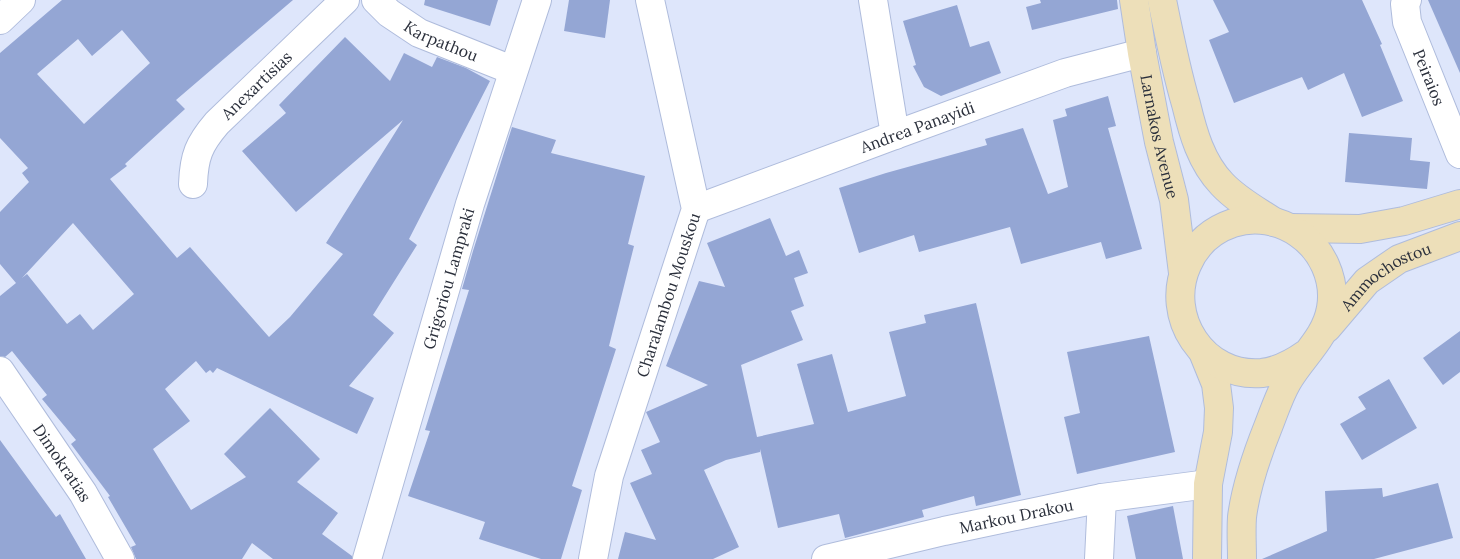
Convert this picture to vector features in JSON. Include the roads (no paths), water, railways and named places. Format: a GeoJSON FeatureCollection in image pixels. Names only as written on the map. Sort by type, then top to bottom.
{"type":"FeatureCollection","features":[{"type":"Feature","properties":{"kind":"main road","name":"Larnakos Avenue"},"geometry":{"type":"LineString","coordinates":[[1134,0],[1159,142],[1174,200],[1183,272]]}},
{"type":"Feature","properties":{"kind":"main road","name":"Larnakos Avenue"},"geometry":{"type":"LineString","coordinates":[[1162,0],[1174,62],[1194,135],[1212,171],[1234,196],[1283,225],[1312,245],[1326,267],[1331,280],[1332,307],[1324,332],[1287,382],[1255,460],[1247,489],[1242,520],[1242,559]]}},
{"type":"Feature","properties":{"kind":"main road"},"geometry":{"type":"LineString","coordinates":[[1283,225],[1360,229],[1404,221],[1460,204]]}},
{"type":"Feature","properties":{"kind":"main road","name":"Larnakos Avenue"},"geometry":{"type":"LineString","coordinates":[[1283,225],[1252,220],[1239,222],[1214,232],[1203,240],[1191,255],[1183,272],[1179,301],[1186,329],[1194,341],[1204,352],[1228,368],[1260,373],[1277,370],[1292,364],[1306,354]]}},
{"type":"Feature","properties":{"kind":"main road","name":"Ammochostou"},"geometry":{"type":"LineString","coordinates":[[1324,332],[1367,281],[1399,259],[1460,236]]}},
{"type":"Feature","properties":{"kind":"main road","name":"Larnakos Avenue"},"geometry":{"type":"LineString","coordinates":[[1204,352],[1216,384],[1219,408],[1218,432],[1208,484],[1208,559]]}},
{"type":"Feature","properties":{"kind":"street","name":"Anexartisias"},"geometry":{"type":"LineString","coordinates":[[193,184],[193,168],[197,151],[204,138],[217,123],[344,0]]}},
{"type":"Feature","properties":{"kind":"street","name":"Karpathou"},"geometry":{"type":"LineString","coordinates":[[376,0],[389,13],[419,33],[512,70]]}},
{"type":"Feature","properties":{"kind":"street","name":"Grigoriou Lampraki"},"geometry":{"type":"LineString","coordinates":[[367,559],[467,213],[512,70],[537,0]]}},
{"type":"Feature","properties":{"kind":"street","name":"Charalambou Mouskou"},"geometry":{"type":"LineString","coordinates":[[593,559],[609,476],[696,209],[650,0]]}},
{"type":"Feature","properties":{"kind":"street"},"geometry":{"type":"LineString","coordinates":[[873,0],[895,135]]}},
{"type":"Feature","properties":{"kind":"street","name":"Peiraios"},"geometry":{"type":"LineString","coordinates":[[1407,0],[1405,4],[1408,22],[1460,154]]}},
{"type":"Feature","properties":{"kind":"street","name":"Andrea Panayidi"},"geometry":{"type":"LineString","coordinates":[[696,209],[1065,74],[1142,53]]}},
{"type":"Feature","properties":{"kind":"street","name":"Dimokratias"},"geometry":{"type":"LineString","coordinates":[[0,371],[83,492],[120,559]]}},
{"type":"Feature","properties":{"kind":"street","name":"Markou Drakou"},"geometry":{"type":"LineString","coordinates":[[826,559],[944,531],[1102,498],[1208,484]]}},
{"type":"Feature","properties":{"kind":"street"},"geometry":{"type":"LineString","coordinates":[[1099,559],[1102,498]]}}]}
